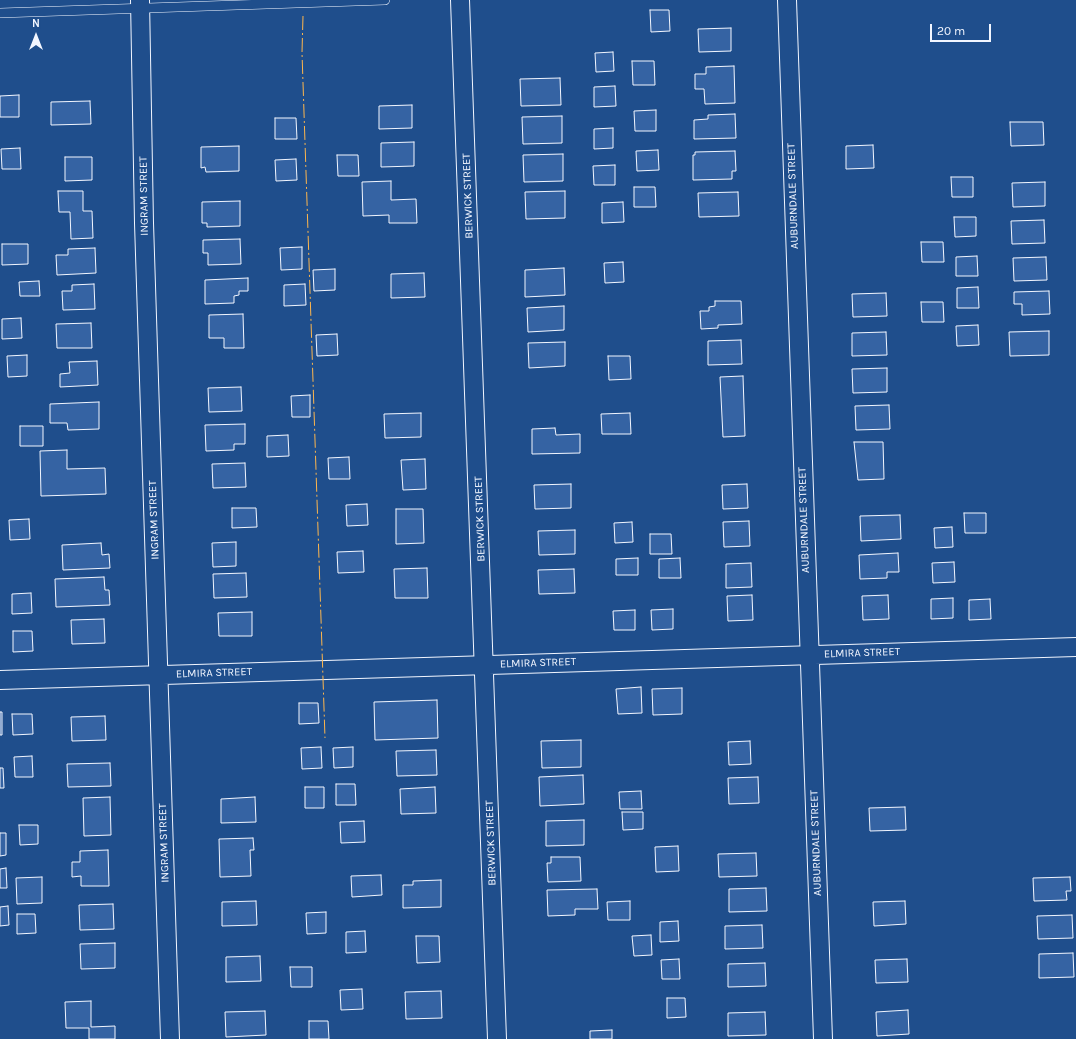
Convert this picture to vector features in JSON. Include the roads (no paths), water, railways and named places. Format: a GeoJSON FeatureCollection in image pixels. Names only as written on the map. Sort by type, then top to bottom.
{"type":"FeatureCollection","features":[{"type":"Feature","properties":{"kind":"street","name":"BERWICK STREET"},"geometry":{"type":"LineString","coordinates":[[460,0],[498,1039]]}},
{"type":"Feature","properties":{"kind":"street","name":"AUBURNDALE STREET"},"geometry":{"type":"LineString","coordinates":[[787,0],[823,1039]]}},
{"type":"Feature","properties":{"kind":"street","name":"INGRAM STREET"},"geometry":{"type":"LineString","coordinates":[[140,4],[144,223],[170,1039]]}},
{"type":"Feature","properties":{"kind":"street","name":"ELMIRA STREET"},"geometry":{"type":"LineString","coordinates":[[0,680],[1076,647]]}},
{"type":"Feature","properties":{"kind":"lane"},"geometry":{"type":"LineString","coordinates":[[0,13],[140,4],[385,0]]}}]}
